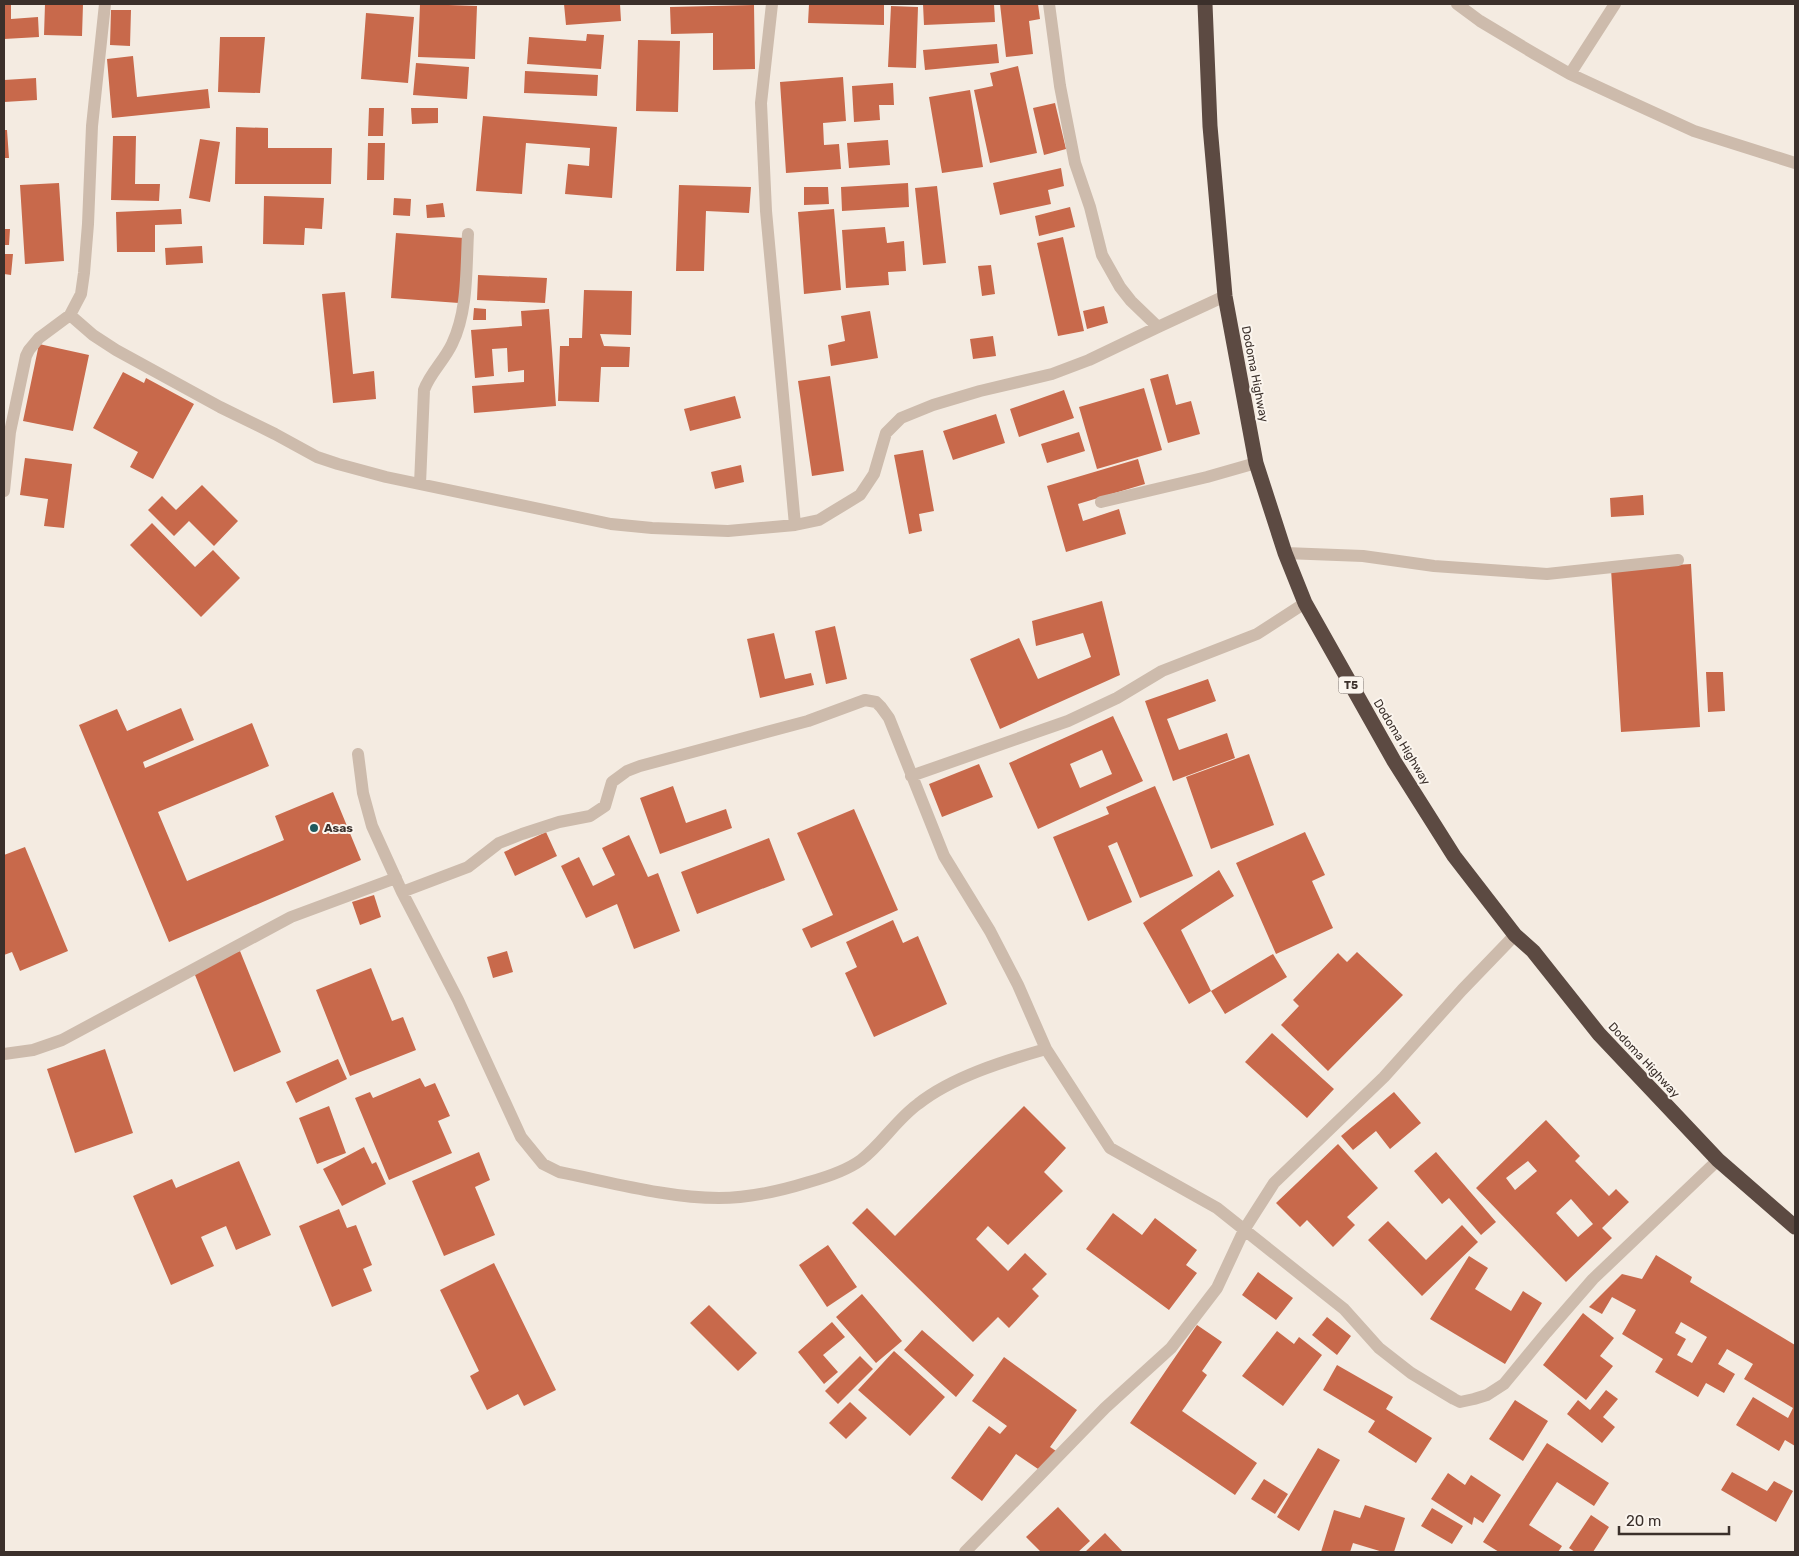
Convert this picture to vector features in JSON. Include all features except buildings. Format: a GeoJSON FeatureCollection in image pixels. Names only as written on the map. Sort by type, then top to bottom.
{"type":"FeatureCollection","features":[{"type":"Feature","properties":{"kind":"highway","name":"Dodoma Highway"},"geometry":{"type":"LineString","coordinates":[[1206,4],[1210,126],[1225,296],[1256,464],[1285,553],[1304,603],[1394,761],[1454,856],[1515,935],[1533,952],[1599,1034],[1718,1160],[1795,1227]]}},
{"type":"Feature","properties":{"kind":"street"},"geometry":{"type":"LineString","coordinates":[[4,491],[10,432],[26,356],[39,338],[70,315],[81,294],[84,274],[92,126],[105,4]]}},
{"type":"Feature","properties":{"kind":"street"},"geometry":{"type":"LineString","coordinates":[[772,4],[761,103],[766,211],[795,525]]}},
{"type":"Feature","properties":{"kind":"street"},"geometry":{"type":"LineString","coordinates":[[1049,4],[1060,86],[1075,163],[1090,207],[1102,255],[1120,287],[1131,301],[1158,326]]}},
{"type":"Feature","properties":{"kind":"street"},"geometry":{"type":"LineString","coordinates":[[1457,4],[1480,21],[1570,74],[1694,131],[1795,163]]}},
{"type":"Feature","properties":{"kind":"street"},"geometry":{"type":"LineString","coordinates":[[1570,74],[1615,4]]}},
{"type":"Feature","properties":{"kind":"street"},"geometry":{"type":"LineString","coordinates":[[420,484],[424,390],[427,381],[452,344],[463,311],[468,234]]}},
{"type":"Feature","properties":{"kind":"street"},"geometry":{"type":"LineString","coordinates":[[70,315],[93,335],[116,350],[317,457],[420,484],[611,524],[652,528],[728,531],[795,525],[819,520],[860,495],[874,474],[886,433],[902,418],[933,404],[1052,374],[1071,367],[1114,349],[1158,326],[1225,296]]}},
{"type":"Feature","properties":{"kind":"street"},"geometry":{"type":"LineString","coordinates":[[1101,502],[1256,464]]}},
{"type":"Feature","properties":{"kind":"street"},"geometry":{"type":"LineString","coordinates":[[1285,553],[1363,556],[1434,566],[1539,574],[1678,560]]}},
{"type":"Feature","properties":{"kind":"street"},"geometry":{"type":"LineString","coordinates":[[911,776],[1068,721],[1118,698],[1162,671],[1257,634],[1304,603]]}},
{"type":"Feature","properties":{"kind":"street"},"geometry":{"type":"LineString","coordinates":[[402,892],[468,867],[499,843],[558,822],[590,816],[605,806],[612,782],[627,771],[808,721],[865,700],[876,702],[885,712],[944,856],[990,931],[1018,985],[1046,1049],[1110,1148],[1217,1208],[1344,1309],[1379,1348],[1411,1374],[1454,1399],[1466,1402],[1487,1395],[1504,1384],[1593,1280],[1718,1160]]}},
{"type":"Feature","properties":{"kind":"street"},"geometry":{"type":"LineString","coordinates":[[358,754],[363,793],[372,826],[402,892],[458,1000],[521,1137],[543,1164],[559,1172],[676,1195],[719,1198],[754,1195],[797,1186],[833,1174],[861,1160],[903,1116],[931,1094],[993,1065],[1046,1049]]}},
{"type":"Feature","properties":{"kind":"street"},"geometry":{"type":"LineString","coordinates":[[4,1054],[32,1050],[62,1040],[291,917],[396,878]]}},
{"type":"Feature","properties":{"kind":"street"},"geometry":{"type":"LineString","coordinates":[[966,1552],[1105,1408],[1171,1348],[1217,1288],[1244,1230],[1274,1183],[1384,1077],[1462,990],[1515,935]]}},
{"type":"Feature","properties":{"kind":"place","name":"Asas"},"geometry":{"type":"Point","coordinates":[314,828]}}]}
